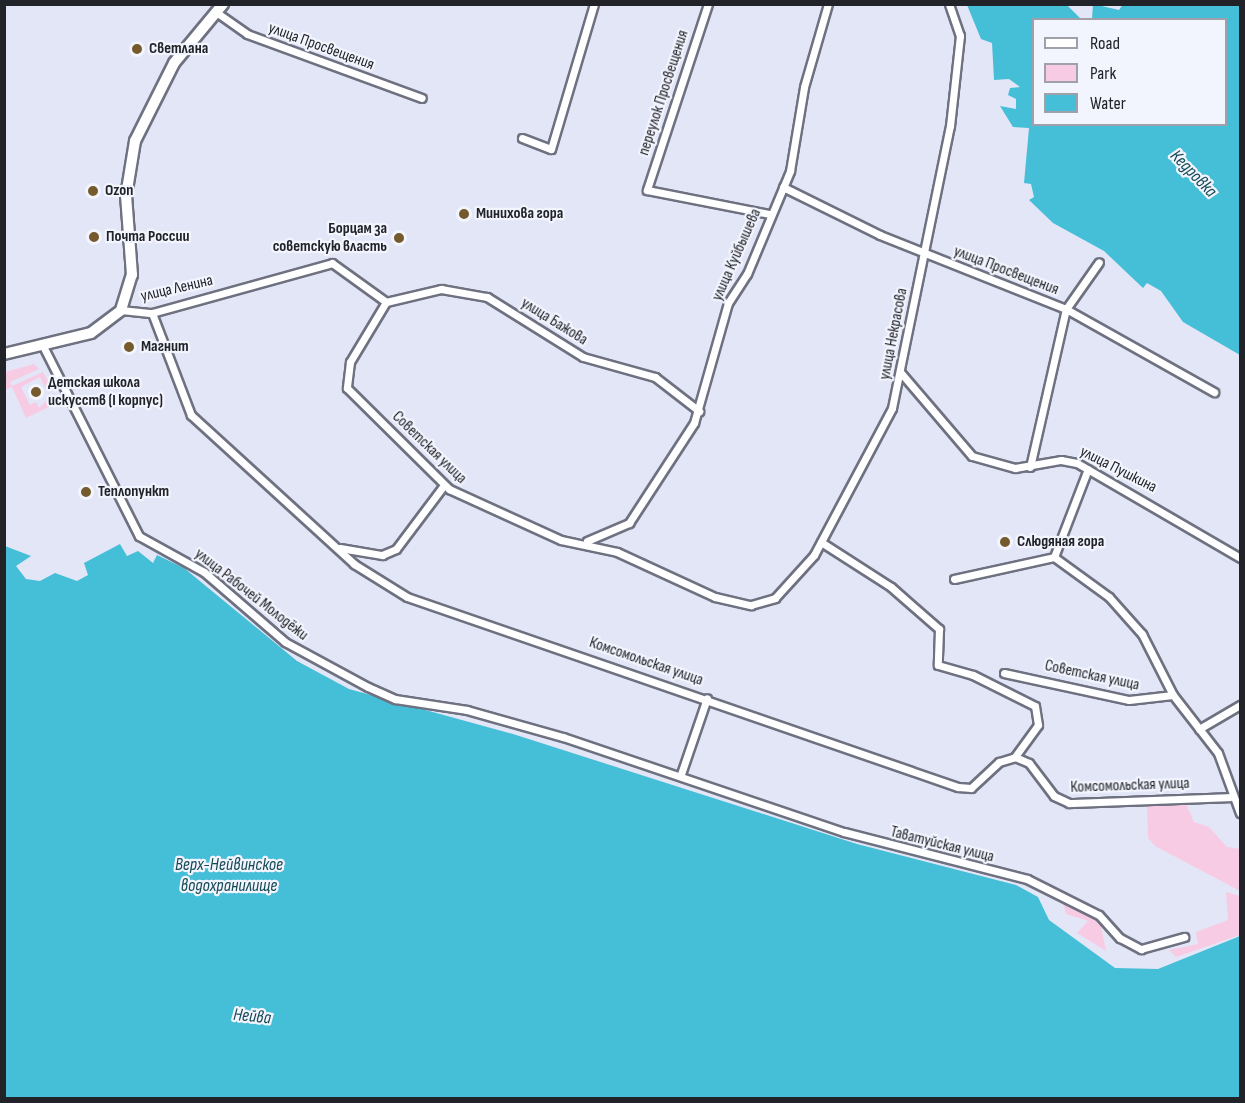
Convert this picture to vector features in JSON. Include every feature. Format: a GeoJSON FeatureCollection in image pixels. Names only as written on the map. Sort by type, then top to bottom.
{"type":"FeatureCollection","features":[{"type":"Feature","properties":{"kind":"main road"},"geometry":{"type":"LineString","coordinates":[[121,309],[132,275],[126,196],[135,141],[170,70],[220,8]]}},
{"type":"Feature","properties":{"kind":"main road","name":"улица Ленина"},"geometry":{"type":"LineString","coordinates":[[4,354],[91,333],[121,309]]}},
{"type":"Feature","properties":{"kind":"street"},"geometry":{"type":"LineString","coordinates":[[522,138],[551,149],[594,4]]}},
{"type":"Feature","properties":{"kind":"street","name":"переулок Просвещения"},"geometry":{"type":"LineString","coordinates":[[708,4],[647,190],[770,214]]}},
{"type":"Feature","properties":{"kind":"street","name":"улица Куйбышева"},"geometry":{"type":"LineString","coordinates":[[585,542],[614,534],[629,523],[699,411],[728,303],[747,274],[783,187],[828,4]]}},
{"type":"Feature","properties":{"kind":"street","name":"улица Некрасова"},"geometry":{"type":"LineString","coordinates":[[760,604],[787,591],[821,542],[885,425],[901,374],[948,145],[959,28],[949,4]]}},
{"type":"Feature","properties":{"kind":"street","name":"улица Просвещения"},"geometry":{"type":"LineString","coordinates":[[220,8],[248,34],[422,98]]}},
{"type":"Feature","properties":{"kind":"street","name":"улица Просвещения"},"geometry":{"type":"LineString","coordinates":[[783,187],[926,255],[1066,309],[1214,392]]}},
{"type":"Feature","properties":{"kind":"street"},"geometry":{"type":"LineString","coordinates":[[1030,467],[1066,309],[1100,262]]}},
{"type":"Feature","properties":{"kind":"street","name":"улица Ленина"},"geometry":{"type":"LineString","coordinates":[[121,309],[152,313],[328,264],[342,267],[386,302]]}},
{"type":"Feature","properties":{"kind":"street","name":"улица Бажова"},"geometry":{"type":"LineString","coordinates":[[386,302],[441,289],[478,294],[583,357],[655,377],[699,411]]}},
{"type":"Feature","properties":{"kind":"street","name":"Советская улица"},"geometry":{"type":"LineString","coordinates":[[386,302],[350,362],[347,388],[404,439],[444,485],[557,538],[585,542],[715,597],[760,604]]}},
{"type":"Feature","properties":{"kind":"street","name":"Комсомольская улица"},"geometry":{"type":"LineString","coordinates":[[152,313],[186,409],[385,586],[420,603],[707,698],[964,788],[974,786],[999,762],[1015,757],[1029,763],[1054,796],[1069,803],[1230,797]]}},
{"type":"Feature","properties":{"kind":"street","name":"улица Рабочей Молодёжи"},"geometry":{"type":"LineString","coordinates":[[43,346],[134,531],[204,572],[285,642],[395,699],[467,710],[681,774]]}},
{"type":"Feature","properties":{"kind":"street","name":"улица Пушкина"},"geometry":{"type":"LineString","coordinates":[[901,374],[964,450],[993,463],[1030,467],[1061,460],[1088,469],[1240,558]]}},
{"type":"Feature","properties":{"kind":"street"},"geometry":{"type":"LineString","coordinates":[[1054,557],[1088,469]]}},
{"type":"Feature","properties":{"kind":"street"},"geometry":{"type":"LineString","coordinates":[[340,548],[382,555],[396,549],[444,485]]}},
{"type":"Feature","properties":{"kind":"street"},"geometry":{"type":"LineString","coordinates":[[821,542],[891,587],[939,629],[938,665],[973,675],[1038,709],[1038,725],[1015,757]]}},
{"type":"Feature","properties":{"kind":"street"},"geometry":{"type":"LineString","coordinates":[[954,579],[1054,557],[1096,585],[1130,618],[1173,696],[1218,753],[1230,797],[1240,813]]}},
{"type":"Feature","properties":{"kind":"street","name":"Советская улица"},"geometry":{"type":"LineString","coordinates":[[1004,673],[1129,700],[1173,696]]}},
{"type":"Feature","properties":{"kind":"street"},"geometry":{"type":"LineString","coordinates":[[681,774],[707,698]]}},
{"type":"Feature","properties":{"kind":"street"},"geometry":{"type":"LineString","coordinates":[[1200,729],[1240,705]]}},
{"type":"Feature","properties":{"kind":"street","name":"Таватуйская улица"},"geometry":{"type":"LineString","coordinates":[[681,774],[844,832],[1027,879],[1099,915],[1120,938],[1141,949],[1184,937]]}},
{"type":"Feature","properties":{"kind":"green space"},"geometry":{"type":"Polygon","coordinates":[[[34,364],[39,369],[10,382],[12,386],[43,372],[51,387],[46,389],[40,377],[21,387],[30,405],[36,402],[39,408],[54,393],[59,402],[26,418],[12,387],[5,390],[5,372],[34,364]]]}},
{"type":"Feature","properties":{"kind":"green space"},"geometry":{"type":"Polygon","coordinates":[[[1147,803],[1186,804],[1194,822],[1209,827],[1227,847],[1240,849],[1240,891],[1155,846],[1148,838],[1147,803]]]}},
{"type":"Feature","properties":{"kind":"green space"},"geometry":{"type":"Polygon","coordinates":[[[1226,892],[1240,896],[1240,935],[1176,957],[1169,950],[1198,944],[1196,932],[1228,920],[1226,892]]]}},
{"type":"Feature","properties":{"kind":"green space"},"geometry":{"type":"Polygon","coordinates":[[[1063,903],[1100,921],[1106,951],[1077,933],[1088,921],[1066,914],[1063,903]]]}},
{"type":"Feature","properties":{"kind":"water","name":"Кедровка"},"geometry":{"type":"Polygon","coordinates":[[[1093,4],[1119,10],[1123,4],[1240,5],[1240,355],[1183,322],[1161,291],[1147,283],[1143,288],[1104,251],[1053,223],[1029,200],[1034,197],[1031,184],[1024,183],[1029,128],[1013,127],[1000,106],[1016,109],[1016,99],[1008,95],[1010,88],[1020,87],[1009,79],[994,80],[992,43],[981,39],[967,5],[1067,5],[1080,18],[1032,18],[1032,126],[1227,126],[1227,18],[1092,18],[1093,4]]]}},
{"type":"Feature","properties":{"kind":"water","name":"Верх-Нейвинское водохранилище"},"geometry":{"type":"Polygon","coordinates":[[[120,544],[127,556],[138,551],[153,563],[157,555],[184,568],[297,661],[349,689],[513,734],[857,844],[1016,885],[1038,897],[1049,920],[1115,968],[1158,969],[1240,936],[1240,1098],[5,1098],[5,546],[31,556],[16,566],[26,579],[40,581],[55,573],[77,581],[88,575],[84,563],[120,544]]]}},
{"type":"Feature","properties":{"kind":"place","name":"Светлана"},"geometry":{"type":"Point","coordinates":[137,49]}},
{"type":"Feature","properties":{"kind":"place","name":"Ozon"},"geometry":{"type":"Point","coordinates":[93,191]}},
{"type":"Feature","properties":{"kind":"place","name":"Минихова гора"},"geometry":{"type":"Point","coordinates":[464,214]}},
{"type":"Feature","properties":{"kind":"place","name":"Почта России"},"geometry":{"type":"Point","coordinates":[94,237]}},
{"type":"Feature","properties":{"kind":"place","name":"Борцам за советскую власть"},"geometry":{"type":"Point","coordinates":[399,238]}},
{"type":"Feature","properties":{"kind":"place","name":"Магнит"},"geometry":{"type":"Point","coordinates":[129,347]}},
{"type":"Feature","properties":{"kind":"place","name":"Детская школа искусств (I корпус)"},"geometry":{"type":"Point","coordinates":[36,392]}},
{"type":"Feature","properties":{"kind":"place","name":"Теплопункт"},"geometry":{"type":"Point","coordinates":[86,492]}},
{"type":"Feature","properties":{"kind":"place","name":"Слюдяная гора"},"geometry":{"type":"Point","coordinates":[1005,542]}},
{"type":"Feature","properties":{"kind":"water label","name":"Нейва"},"geometry":{"type":"Point","coordinates":[252,1017]}}]}
